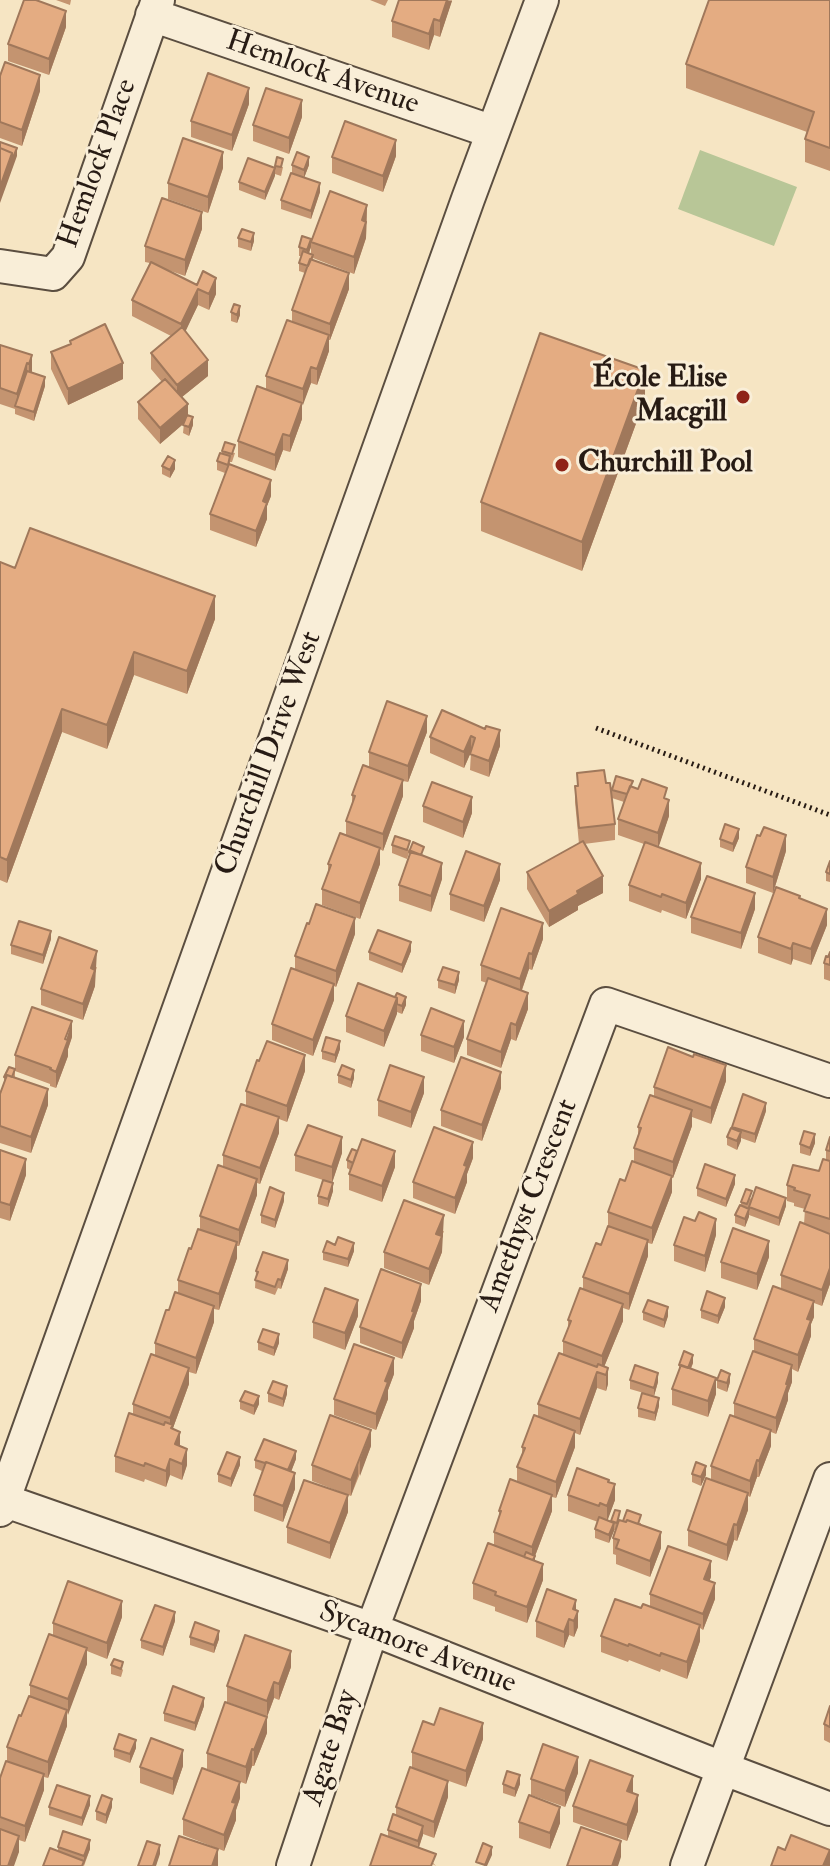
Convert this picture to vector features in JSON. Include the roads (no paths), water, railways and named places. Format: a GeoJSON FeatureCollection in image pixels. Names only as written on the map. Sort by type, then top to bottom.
{"type":"FeatureCollection","features":[{"type":"Feature","properties":{"kind":"street","name":"Churchill Drive West"},"geometry":{"type":"LineString","coordinates":[[1,1503],[542,0]]}},
{"type":"Feature","properties":{"kind":"street","name":"Hemlock Avenue"},"geometry":{"type":"LineString","coordinates":[[155,8],[493,132]]}},
{"type":"Feature","properties":{"kind":"street","name":"Hemlock Place"},"geometry":{"type":"LineString","coordinates":[[0,266],[53,274],[68,257],[155,8]]}},
{"type":"Feature","properties":{"kind":"street","name":"Amethyst Crescent"},"geometry":{"type":"LineString","coordinates":[[372,1629],[606,1004],[830,1081]]}},
{"type":"Feature","properties":{"kind":"street"},"geometry":{"type":"LineString","coordinates":[[687,1866],[830,1479]]}},
{"type":"Feature","properties":{"kind":"street","name":"Sycamore Avenue"},"geometry":{"type":"LineString","coordinates":[[1,1503],[372,1629],[830,1809]]}},
{"type":"Feature","properties":{"kind":"street","name":"Agate Bay"},"geometry":{"type":"LineString","coordinates":[[293,1866],[372,1629]]}},
{"type":"Feature","properties":{"kind":"place","name":"École Elise Macgill"},"geometry":{"type":"Point","coordinates":[743,397]}},
{"type":"Feature","properties":{"kind":"place","name":"Churchill Pool"},"geometry":{"type":"Point","coordinates":[562,465]}}]}
